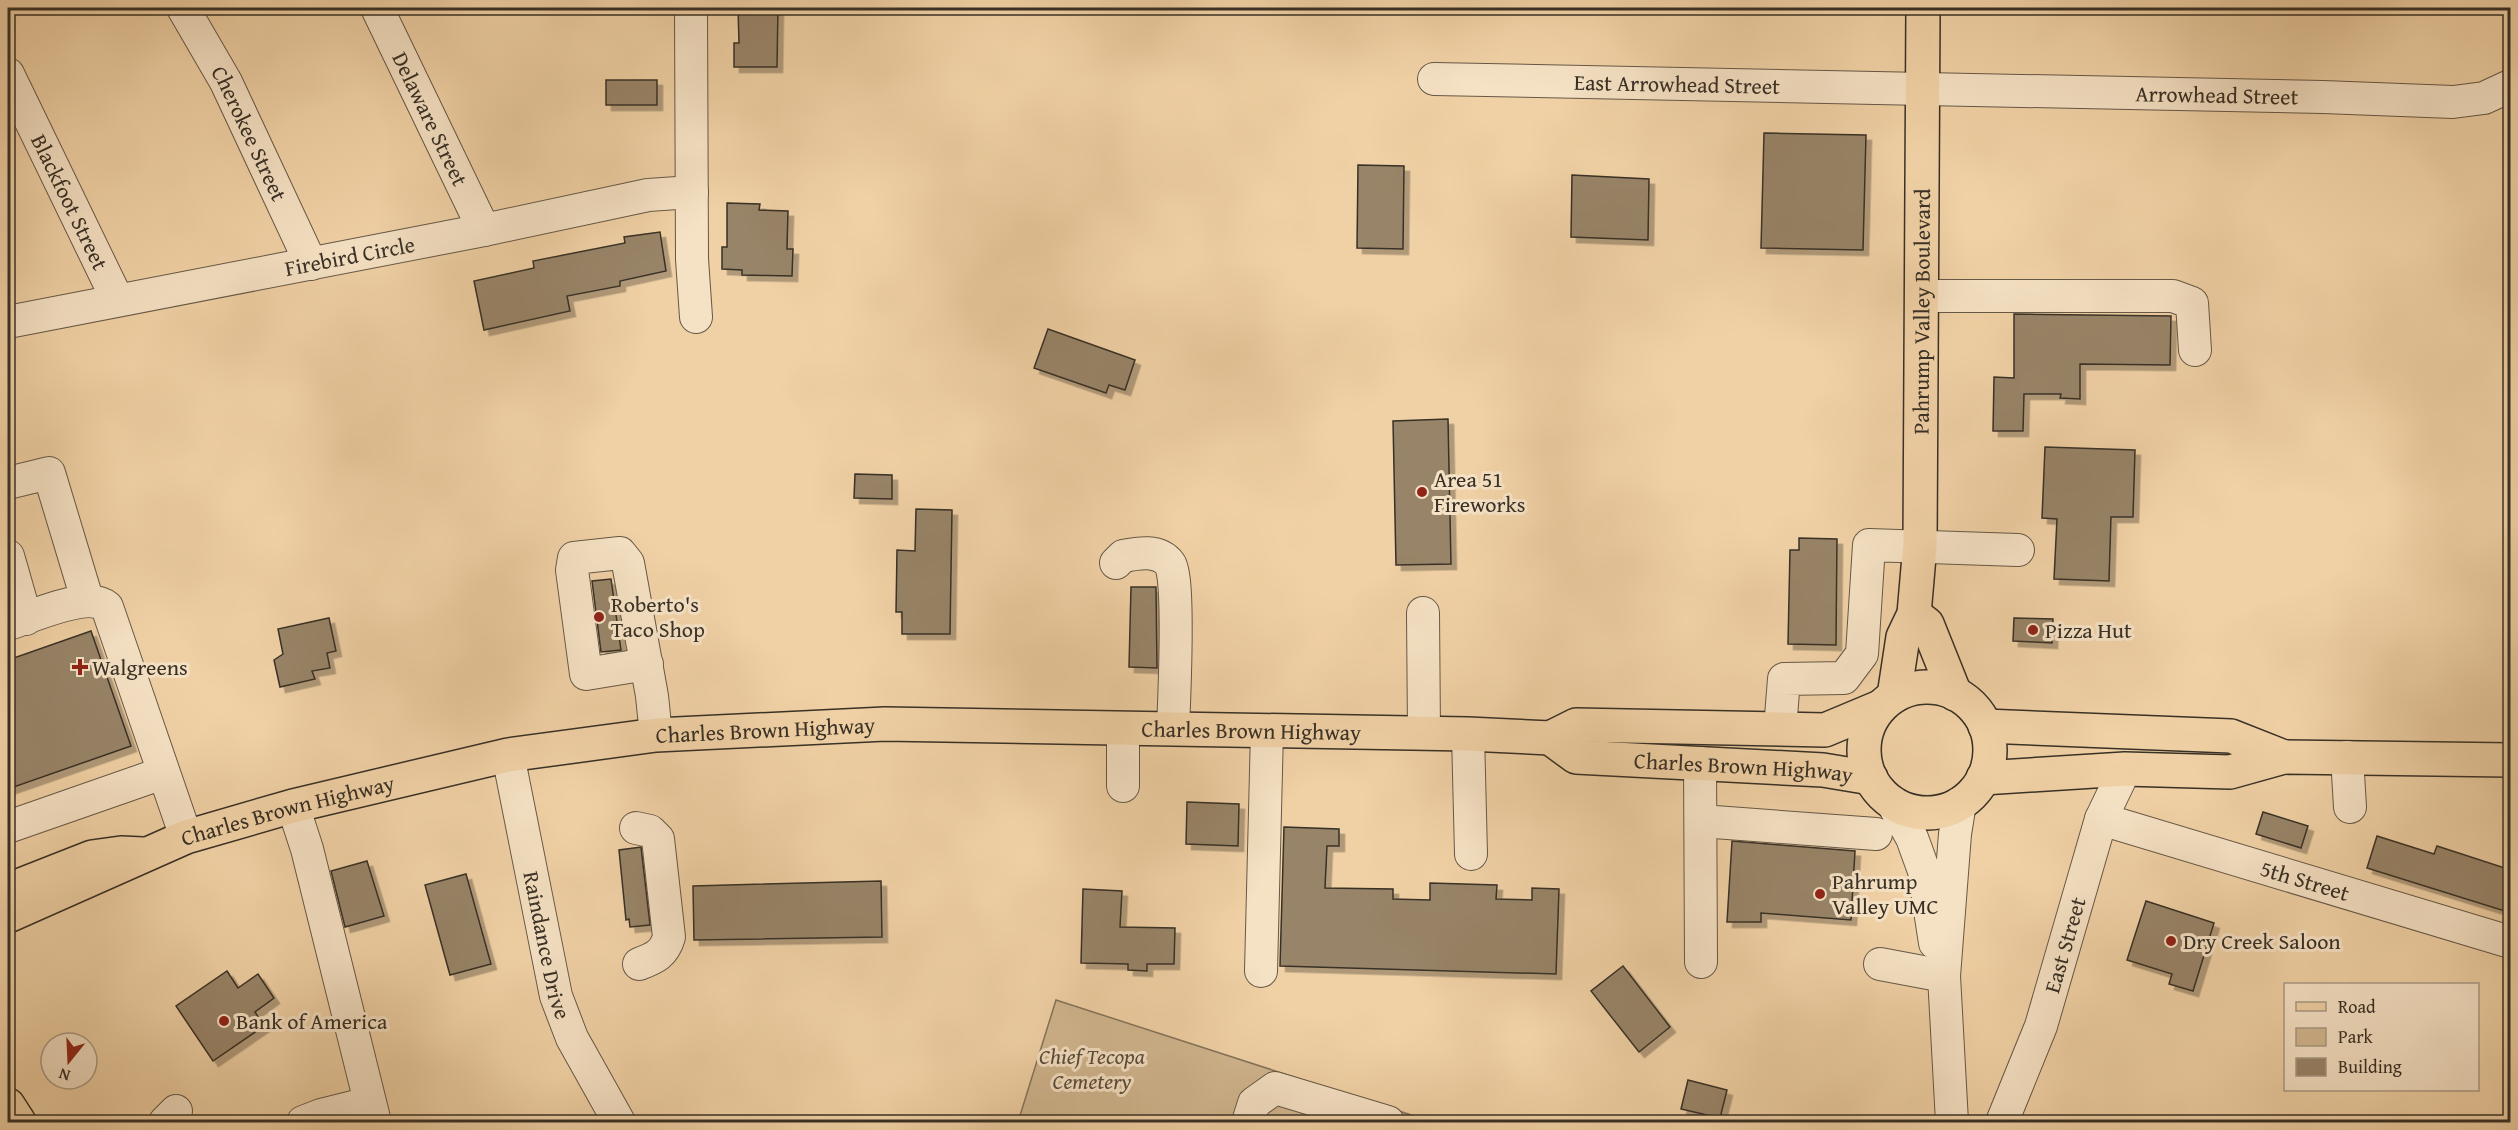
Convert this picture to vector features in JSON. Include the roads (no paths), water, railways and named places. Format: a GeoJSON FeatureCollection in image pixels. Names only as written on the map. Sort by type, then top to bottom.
{"type":"FeatureCollection","features":[{"type":"Feature","properties":{"kind":"main road","name":"Pahrump Valley Boulevard"},"geometry":{"type":"LineString","coordinates":[[1887,702],[1903,637],[1914,614],[1920,545],[1923,8]]}},
{"type":"Feature","properties":{"kind":"main road"},"geometry":{"type":"LineString","coordinates":[[1914,614],[1927,624],[1955,694]]}},
{"type":"Feature","properties":{"kind":"main road"},"geometry":{"type":"LineString","coordinates":[[1935,687],[1955,694],[1968,702],[1985,726],[1990,743],[1989,762],[1983,778],[1974,793],[1944,811],[1926,813],[1908,810],[1892,802],[1880,792],[1870,778],[1865,760],[1864,741],[1870,723],[1887,702],[1914,689],[1935,687]]}},
{"type":"Feature","properties":{"kind":"main road","name":"Charles Brown Highway"},"geometry":{"type":"LineString","coordinates":[[8,916],[143,854],[186,837],[293,806],[508,755],[656,735],[875,724],[1424,733],[1550,738],[1576,725],[1825,730],[1887,702]]}},
{"type":"Feature","properties":{"kind":"main road"},"geometry":{"type":"LineString","coordinates":[[1985,726],[2231,736],[2284,757]]}},
{"type":"Feature","properties":{"kind":"main road","name":"Charles Brown Highway"},"geometry":{"type":"LineString","coordinates":[[1550,738],[1576,757],[1823,770],[1870,778]]}},
{"type":"Feature","properties":{"kind":"main road"},"geometry":{"type":"LineString","coordinates":[[1983,778],[2126,769],[2230,772],[2284,757],[2511,760]]}},
{"type":"Feature","properties":{"kind":"main road"},"geometry":{"type":"LineString","coordinates":[[8,890],[92,857],[105,854],[143,854]]}},
{"type":"Feature","properties":{"kind":"main road"},"geometry":{"type":"LineString","coordinates":[[8,1105],[19,1122]]}},
{"type":"Feature","properties":{"kind":"street","name":"Cherokee Street"},"geometry":{"type":"LineString","coordinates":[[183,8],[226,82],[311,264]]}},
{"type":"Feature","properties":{"kind":"street","name":"Delaware Street"},"geometry":{"type":"LineString","coordinates":[[376,8],[484,230]]}},
{"type":"Feature","properties":{"kind":"street"},"geometry":{"type":"LineString","coordinates":[[691,8],[692,192],[696,317]]}},
{"type":"Feature","properties":{"kind":"street","name":"Blackfoot Street"},"geometry":{"type":"LineString","coordinates":[[8,74],[117,299]]}},
{"type":"Feature","properties":{"kind":"street","name":"East Arrowhead Street"},"geometry":{"type":"LineString","coordinates":[[1434,80],[1922,89]]}},
{"type":"Feature","properties":{"kind":"street","name":"Arrowhead Street"},"geometry":{"type":"LineString","coordinates":[[1922,89],[2323,97],[2453,102],[2484,98],[2511,86]]}},
{"type":"Feature","properties":{"kind":"street","name":"Firebird Circle"},"geometry":{"type":"LineString","coordinates":[[8,322],[117,299],[484,230],[648,195],[692,192]]}},
{"type":"Feature","properties":{"kind":"street"},"geometry":{"type":"LineString","coordinates":[[1921,296],[2173,296],[2192,303],[2195,350]]}},
{"type":"Feature","properties":{"kind":"street"},"geometry":{"type":"LineString","coordinates":[[8,483],[49,473],[87,599]]}},
{"type":"Feature","properties":{"kind":"street"},"geometry":{"type":"LineString","coordinates":[[1780,729],[1784,679],[1844,678],[1862,654],[1869,545],[2018,550]]}},
{"type":"Feature","properties":{"kind":"street"},"geometry":{"type":"LineString","coordinates":[[1116,563],[1123,556],[1144,552],[1164,558],[1174,571],[1176,651],[1173,729]]}},
{"type":"Feature","properties":{"kind":"street"},"geometry":{"type":"LineString","coordinates":[[8,556],[17,621],[87,599],[101,601],[107,607],[186,837]]}},
{"type":"Feature","properties":{"kind":"street"},"geometry":{"type":"LineString","coordinates":[[1423,613],[1424,733]]}},
{"type":"Feature","properties":{"kind":"street"},"geometry":{"type":"LineString","coordinates":[[646,664],[656,735]]}},
{"type":"Feature","properties":{"kind":"street"},"geometry":{"type":"LineString","coordinates":[[1123,786],[1124,728]]}},
{"type":"Feature","properties":{"kind":"street"},"geometry":{"type":"LineString","coordinates":[[1261,971],[1262,816],[1267,730]]}},
{"type":"Feature","properties":{"kind":"street"},"geometry":{"type":"LineString","coordinates":[[1468,734],[1471,854]]}},
{"type":"Feature","properties":{"kind":"street","name":"Raindance Drive"},"geometry":{"type":"LineString","coordinates":[[508,755],[556,996],[572,1038],[619,1122]]}},
{"type":"Feature","properties":{"kind":"street"},"geometry":{"type":"LineString","coordinates":[[2348,758],[2350,807]]}},
{"type":"Feature","properties":{"kind":"street"},"geometry":{"type":"LineString","coordinates":[[1700,763],[1701,962]]}},
{"type":"Feature","properties":{"kind":"street","name":"East Street"},"geometry":{"type":"LineString","coordinates":[[2002,1122],[2040,1026],[2101,819],[2126,769]]}},
{"type":"Feature","properties":{"kind":"street"},"geometry":{"type":"LineString","coordinates":[[8,827],[163,773]]}},
{"type":"Feature","properties":{"kind":"street"},"geometry":{"type":"LineString","coordinates":[[1892,802],[1912,838],[1924,871],[1930,923],[1944,976]]}},
{"type":"Feature","properties":{"kind":"street"},"geometry":{"type":"LineString","coordinates":[[1952,1122],[1944,976],[1955,834],[1960,803]]}},
{"type":"Feature","properties":{"kind":"street"},"geometry":{"type":"LineString","coordinates":[[293,806],[307,849],[372,1113],[321,1114],[303,1122]]}},
{"type":"Feature","properties":{"kind":"street","name":"5th Street"},"geometry":{"type":"LineString","coordinates":[[2101,819],[2511,942]]}},
{"type":"Feature","properties":{"kind":"street"},"geometry":{"type":"LineString","coordinates":[[1701,821],[1876,834]]}},
{"type":"Feature","properties":{"kind":"street"},"geometry":{"type":"LineString","coordinates":[[636,828],[650,831],[658,839],[669,937],[666,948],[657,957],[639,964]]}},
{"type":"Feature","properties":{"kind":"street"},"geometry":{"type":"LineString","coordinates":[[1880,964],[1944,976]]}},
{"type":"Feature","properties":{"kind":"street"},"geometry":{"type":"LineString","coordinates":[[1248,1122],[1254,1103],[1275,1088],[1387,1122]]}},
{"type":"Feature","properties":{"kind":"place","name":"Area 51 Fireworks"},"geometry":{"type":"Point","coordinates":[1422,492]}},
{"type":"Feature","properties":{"kind":"place","name":"Roberto's Taco Shop"},"geometry":{"type":"Point","coordinates":[599,617]}},
{"type":"Feature","properties":{"kind":"place","name":"Pizza Hut"},"geometry":{"type":"Point","coordinates":[2033,630]}},
{"type":"Feature","properties":{"kind":"place","name":"Walgreens"},"geometry":{"type":"Point","coordinates":[80,667]}},
{"type":"Feature","properties":{"kind":"place","name":"Pahrump Valley UMC"},"geometry":{"type":"Point","coordinates":[1820,894]}},
{"type":"Feature","properties":{"kind":"place","name":"Dry Creek Saloon"},"geometry":{"type":"Point","coordinates":[2171,941]}},
{"type":"Feature","properties":{"kind":"place","name":"Bank of America"},"geometry":{"type":"Point","coordinates":[224,1021]}},
{"type":"Feature","properties":{"kind":"park label","name":"Chief Tecopa Cemetery"},"geometry":{"type":"Point","coordinates":[1092,1068]}}]}
